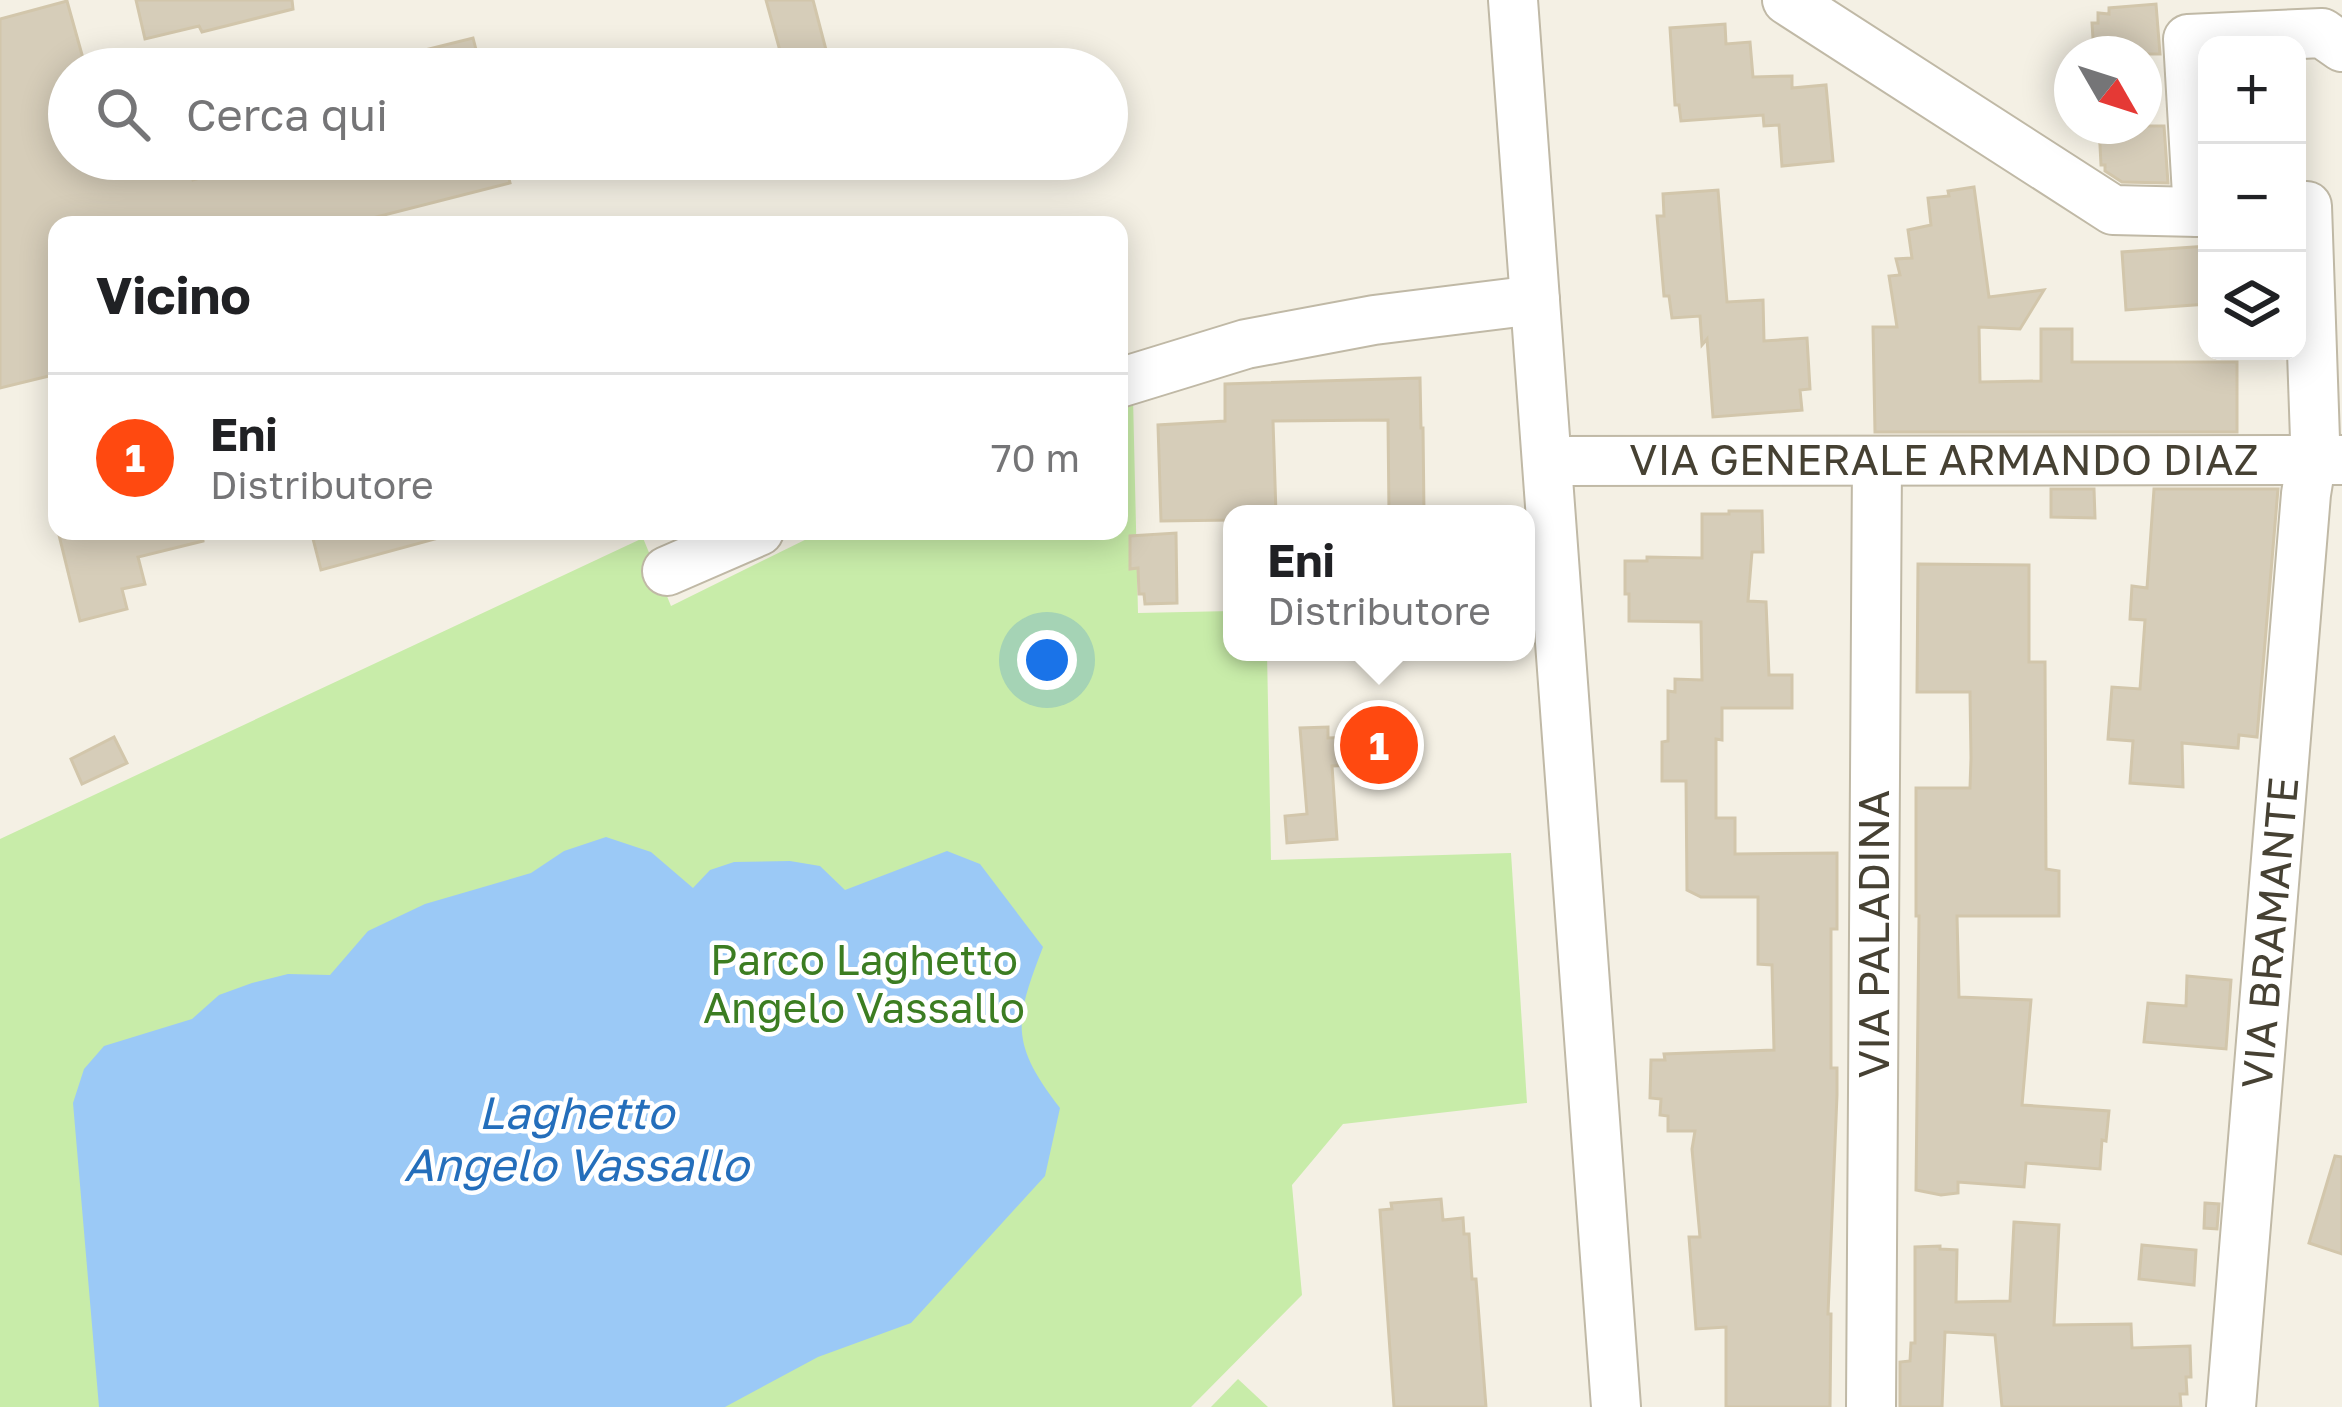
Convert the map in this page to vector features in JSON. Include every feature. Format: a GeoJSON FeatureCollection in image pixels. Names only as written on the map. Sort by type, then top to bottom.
{"type":"FeatureCollection","features":[{"type":"Feature","properties":{"kind":"street"},"geometry":{"type":"LineString","coordinates":[[1513,0],[1616,1407]]}},
{"type":"Feature","properties":{"kind":"street"},"geometry":{"type":"LineString","coordinates":[[1787,0],[2113,210],[2198,212]]}},
{"type":"Feature","properties":{"kind":"street"},"geometry":{"type":"LineString","coordinates":[[2198,164],[2186,19],[2322,33],[2342,47]]}},
{"type":"Feature","properties":{"kind":"street","name":"VIA BRAMANTE"},"geometry":{"type":"LineString","coordinates":[[2231,1407],[2285,744],[2327,460],[2315,439],[2315,201]]}},
{"type":"Feature","properties":{"kind":"street"},"geometry":{"type":"LineString","coordinates":[[1128,380],[1246,344],[1374,320],[1535,300]]}},
{"type":"Feature","properties":{"kind":"street","name":"VIA GENERALE ARMANDO DIAZ"},"geometry":{"type":"LineString","coordinates":[[1547,460],[2327,460]]}},
{"type":"Feature","properties":{"kind":"street","name":"VIA PALADINA"},"geometry":{"type":"LineString","coordinates":[[1871,1407],[1877,460]]}},
{"type":"Feature","properties":{"kind":"street"},"geometry":{"type":"LineString","coordinates":[[667,571],[738,540]]}},
{"type":"Feature","properties":{"kind":"green space","name":"Parco Laghetto Angelo Vassallo"},"geometry":{"type":"Polygon","coordinates":[[[1133,397],[1138,613],[1223,611],[1223,661],[1267,661],[1271,860],[1511,853],[1527,1103],[1343,1124],[1292,1185],[1302,1295],[1191,1407],[0,1407],[0,839],[639,540],[644,540],[671,606],[805,540],[1128,540],[1128,399],[1133,397]]]}},
{"type":"Feature","properties":{"kind":"green space"},"geometry":{"type":"Polygon","coordinates":[[[1238,1379],[1268,1407],[1211,1407],[1238,1379]]]}},
{"type":"Feature","properties":{"kind":"water","name":"Laghetto Angelo Vassallo"},"geometry":{"type":"Polygon","coordinates":[[[606,837],[651,852],[693,888],[710,870],[734,862],[790,861],[820,866],[845,890],[947,851],[980,864],[1043,947],[1026,995],[1022,1031],[1032,1066],[1060,1108],[1045,1176],[911,1323],[818,1357],[725,1407],[99,1407],[73,1103],[84,1069],[104,1046],[192,1019],[219,995],[252,983],[288,974],[330,975],[368,931],[425,904],[531,873],[564,851],[606,837]]]}},
{"type":"Feature","properties":{"kind":"building"},"geometry":{"type":"Polygon","coordinates":[[[136,0],[292,0],[293,9],[202,32],[199,26],[145,39],[136,0]]]}},
{"type":"Feature","properties":{"kind":"building"},"geometry":{"type":"Polygon","coordinates":[[[766,0],[813,0],[826,48],[779,48],[766,0]]]}},
{"type":"Feature","properties":{"kind":"building"},"geometry":{"type":"Polygon","coordinates":[[[67,1],[80,48],[48,48],[48,180],[510,183],[380,216],[48,216],[48,376],[0,388],[0,19],[67,1]]]}},
{"type":"Feature","properties":{"kind":"building"},"geometry":{"type":"Polygon","coordinates":[[[2156,4],[2159,36],[2093,36],[2092,23],[2098,23],[2098,13],[2109,14],[2109,8],[2156,4]]]}},
{"type":"Feature","properties":{"kind":"building"},"geometry":{"type":"Polygon","coordinates":[[[1725,24],[1726,44],[1750,42],[1753,77],[1792,76],[1792,88],[1826,85],[1833,161],[1782,166],[1779,125],[1764,126],[1763,115],[1681,121],[1679,105],[1675,105],[1670,28],[1725,24]]]}},
{"type":"Feature","properties":{"kind":"building"},"geometry":{"type":"Polygon","coordinates":[[[473,38],[476,48],[433,48],[473,38]]]}},
{"type":"Feature","properties":{"kind":"building"},"geometry":{"type":"Polygon","coordinates":[[[2164,126],[2168,183],[2122,182],[2101,165],[2100,144],[2162,144],[2164,126]]]}},
{"type":"Feature","properties":{"kind":"building"},"geometry":{"type":"Polygon","coordinates":[[[1974,187],[1989,297],[2044,290],[2020,329],[1979,327],[1980,382],[2041,381],[2041,329],[2072,329],[2072,362],[2237,362],[2237,432],[1875,432],[1873,327],[1897,327],[1889,276],[1900,275],[1896,259],[1912,258],[1908,230],[1931,225],[1928,198],[1974,187]]]}},
{"type":"Feature","properties":{"kind":"building"},"geometry":{"type":"Polygon","coordinates":[[[1718,190],[1727,302],[1763,300],[1764,341],[1807,338],[1810,389],[1800,390],[1802,410],[1713,417],[1707,339],[1702,345],[1700,316],[1672,318],[1669,296],[1664,296],[1657,216],[1664,216],[1663,194],[1718,190]]]}},
{"type":"Feature","properties":{"kind":"building"},"geometry":{"type":"Polygon","coordinates":[[[2198,247],[2198,305],[2126,310],[2122,252],[2198,247]]]}},
{"type":"Feature","properties":{"kind":"building"},"geometry":{"type":"Polygon","coordinates":[[[1420,378],[1424,505],[1389,505],[1388,420],[1273,421],[1276,505],[1223,505],[1223,520],[1161,521],[1158,425],[1225,421],[1225,384],[1420,378]]]}},
{"type":"Feature","properties":{"kind":"building"},"geometry":{"type":"Polygon","coordinates":[[[2051,489],[2094,489],[2095,518],[2051,517],[2051,489]]]}},
{"type":"Feature","properties":{"kind":"building"},"geometry":{"type":"Polygon","coordinates":[[[2154,489],[2278,489],[2257,737],[2239,735],[2238,748],[2182,743],[2183,787],[2130,783],[2133,741],[2108,739],[2112,687],[2140,689],[2145,620],[2130,619],[2132,586],[2147,588],[2154,489]]]}},
{"type":"Feature","properties":{"kind":"building"},"geometry":{"type":"Polygon","coordinates":[[[1762,511],[1763,552],[1752,552],[1748,601],[1766,602],[1769,675],[1792,675],[1792,708],[1722,708],[1722,740],[1716,739],[1716,818],[1735,818],[1735,854],[1837,853],[1837,929],[1831,929],[1831,1068],[1837,1068],[1837,1095],[1828,1314],[1830,1407],[1726,1407],[1726,1327],[1696,1329],[1689,1237],[1700,1237],[1692,1149],[1695,1131],[1668,1131],[1668,1116],[1660,1115],[1661,1099],[1650,1098],[1651,1060],[1665,1060],[1664,1054],[1774,1050],[1772,965],[1758,964],[1758,897],[1701,897],[1687,890],[1686,781],[1662,781],[1668,691],[1675,692],[1675,679],[1702,680],[1701,622],[1629,621],[1629,594],[1625,594],[1625,561],[1702,558],[1702,514],[1762,511]]]}},
{"type":"Feature","properties":{"kind":"building"},"geometry":{"type":"Polygon","coordinates":[[[1176,533],[1177,603],[1145,604],[1144,594],[1139,594],[1138,568],[1130,569],[1130,536],[1176,533]]]}},
{"type":"Feature","properties":{"kind":"building"},"geometry":{"type":"Polygon","coordinates":[[[60,540],[203,540],[138,557],[145,584],[122,589],[127,609],[80,621],[60,540]]]}},
{"type":"Feature","properties":{"kind":"building"},"geometry":{"type":"Polygon","coordinates":[[[313,540],[431,540],[321,570],[313,540]]]}},
{"type":"Feature","properties":{"kind":"building"},"geometry":{"type":"Polygon","coordinates":[[[1918,564],[2029,565],[2029,662],[2045,662],[2046,869],[2059,871],[2059,916],[1957,916],[1959,997],[2031,1000],[2022,1105],[2109,1111],[2100,1169],[2026,1163],[2024,1187],[1958,1182],[1958,1193],[1916,1190],[1916,788],[1970,788],[1971,758],[1970,692],[1917,692],[1918,564]]]}},
{"type":"Feature","properties":{"kind":"building"},"geometry":{"type":"Polygon","coordinates":[[[1328,727],[1328,738],[1402,735],[1403,763],[1332,766],[1337,839],[1287,843],[1285,816],[1307,814],[1300,728],[1328,727]]]}},
{"type":"Feature","properties":{"kind":"building"},"geometry":{"type":"Polygon","coordinates":[[[114,737],[127,763],[82,784],[71,759],[114,737]]]}},
{"type":"Feature","properties":{"kind":"building"},"geometry":{"type":"Polygon","coordinates":[[[2187,976],[2231,980],[2226,1049],[2144,1042],[2148,1003],[2186,1006],[2187,976]]]}},
{"type":"Feature","properties":{"kind":"building"},"geometry":{"type":"Polygon","coordinates":[[[2335,1156],[2342,1157],[2342,1254],[2309,1243],[2335,1156]]]}},
{"type":"Feature","properties":{"kind":"building"},"geometry":{"type":"Polygon","coordinates":[[[1441,1199],[1443,1220],[1463,1218],[1464,1234],[1469,1234],[1486,1407],[1394,1407],[1380,1210],[1392,1209],[1391,1203],[1441,1199]]]}},
{"type":"Feature","properties":{"kind":"building"},"geometry":{"type":"Polygon","coordinates":[[[2205,1203],[2219,1204],[2217,1229],[2204,1228],[2205,1203]]]}},
{"type":"Feature","properties":{"kind":"building"},"geometry":{"type":"Polygon","coordinates":[[[2014,1222],[2059,1225],[2054,1325],[2131,1324],[2132,1348],[2190,1346],[2191,1377],[2186,1377],[2187,1394],[2180,1394],[2181,1407],[2002,1407],[1995,1335],[1945,1332],[1942,1407],[1900,1407],[1900,1362],[1910,1361],[1911,1343],[1915,1343],[1915,1247],[1957,1250],[1956,1302],[2010,1301],[2014,1222]]]}},
{"type":"Feature","properties":{"kind":"building"},"geometry":{"type":"Polygon","coordinates":[[[2142,1245],[2196,1250],[2194,1285],[2139,1279],[2142,1245]]]}},
{"type":"Feature","properties":{"kind":"place","name":"Eni"},"geometry":{"type":"Point","coordinates":[1379,745]}}]}
